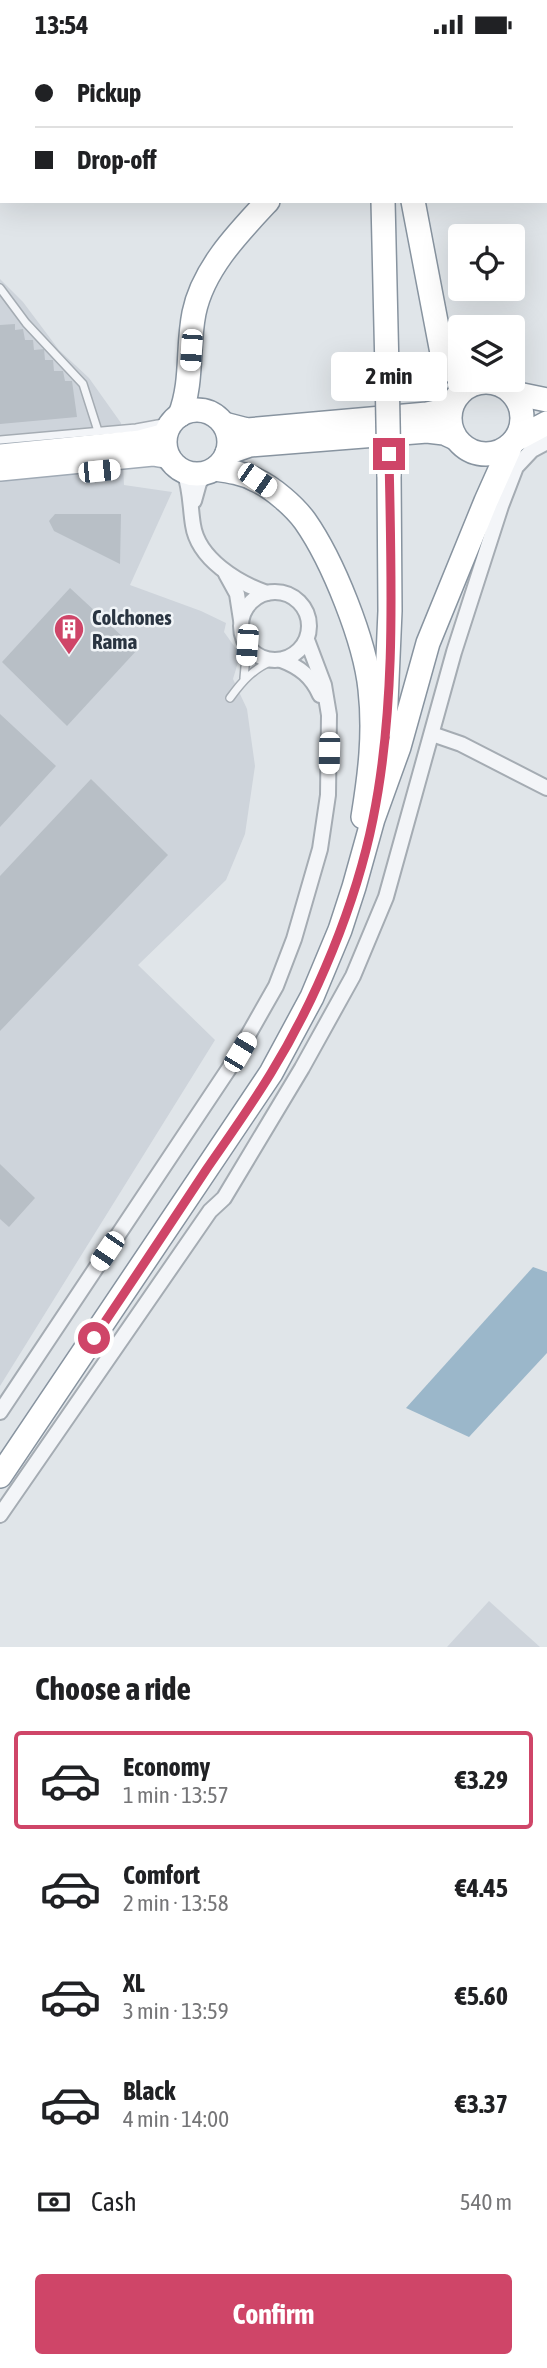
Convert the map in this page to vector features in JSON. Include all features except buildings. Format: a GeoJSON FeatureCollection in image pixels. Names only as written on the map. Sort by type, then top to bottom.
{"type":"FeatureCollection","features":[{"type":"Feature","properties":{"kind":"highway"},"geometry":{"type":"LineString","coordinates":[[266,203],[239,232],[208,276],[194,313],[187,395],[165,442],[192,466],[234,472],[257,480],[277,494],[304,520],[328,562],[363,653],[370,687],[372,757],[355,864],[354,887]]}},
{"type":"Feature","properties":{"kind":"highway"},"geometry":{"type":"LineString","coordinates":[[373,819],[385,730],[389,648],[389,474],[383,203]]}},
{"type":"Feature","properties":{"kind":"highway"},"geometry":{"type":"LineString","coordinates":[[413,203],[442,353],[448,366]]}},
{"type":"Feature","properties":{"kind":"highway"},"geometry":{"type":"LineString","coordinates":[[456,438],[449,417],[452,405],[460,392]]}},
{"type":"Feature","properties":{"kind":"highway"},"geometry":{"type":"LineString","coordinates":[[513,393],[547,400]]}},
{"type":"Feature","properties":{"kind":"highway"},"geometry":{"type":"LineString","coordinates":[[0,1476],[271,1073],[321,975],[354,887],[373,819],[399,747],[428,643],[485,501],[520,431],[522,411],[513,393]]}},
{"type":"Feature","properties":{"kind":"highway"},"geometry":{"type":"LineString","coordinates":[[173,423],[189,411],[209,412],[224,424],[247,430],[427,414],[452,405]]}},
{"type":"Feature","properties":{"kind":"highway"},"geometry":{"type":"LineString","coordinates":[[192,466],[250,445],[427,432],[444,433],[456,438],[472,452],[492,454],[547,423]]}},
{"type":"Feature","properties":{"kind":"highway"},"geometry":{"type":"LineString","coordinates":[[192,466],[229,443],[224,424]]}},
{"type":"Feature","properties":{"kind":"main road"},"geometry":{"type":"LineString","coordinates":[[0,454],[140,441],[173,423]]}},
{"type":"Feature","properties":{"kind":"main road"},"geometry":{"type":"LineString","coordinates":[[0,470],[153,455],[192,466]]}},
{"type":"Feature","properties":{"kind":"street"},"geometry":{"type":"LineString","coordinates":[[0,1515],[129,1325],[210,1211],[224,1198],[309,1056],[353,976],[386,897],[454,652],[511,477],[526,455],[547,442]]}},
{"type":"Feature","properties":{"kind":"street"},"geometry":{"type":"LineString","coordinates":[[0,1412],[230,1067],[276,986],[294,939],[320,849],[328,795],[329,715],[324,685],[307,641],[309,619],[305,609],[289,594],[267,593],[247,586],[224,570],[207,553],[195,536],[192,509],[199,483],[192,466]]}},
{"type":"Feature","properties":{"kind":"street"},"geometry":{"type":"LineString","coordinates":[[224,570],[237,594],[243,638],[247,645],[254,653],[304,672],[316,685],[329,715]]}},
{"type":"Feature","properties":{"kind":"street"},"geometry":{"type":"LineString","coordinates":[[242,620],[250,603],[267,593]]}},
{"type":"Feature","properties":{"kind":"street"},"geometry":{"type":"LineString","coordinates":[[278,660],[301,650],[307,641]]}},
{"type":"Feature","properties":{"kind":"street"},"geometry":{"type":"LineString","coordinates":[[432,734],[461,744],[547,788]]}},
{"type":"Feature","properties":{"kind":"lane"},"geometry":{"type":"LineString","coordinates":[[0,288],[26,323],[83,384],[98,431]]}},
{"type":"Feature","properties":{"kind":"lane"},"geometry":{"type":"LineString","coordinates":[[0,440],[173,423]]}},
{"type":"Feature","properties":{"kind":"lane"},"geometry":{"type":"LineString","coordinates":[[244,678],[247,645]]}},
{"type":"Feature","properties":{"kind":"lane"},"geometry":{"type":"LineString","coordinates":[[230,698],[244,678],[257,667],[278,660]]}},
{"type":"Feature","properties":{"kind":"shaded area"},"geometry":{"type":"Polygon","coordinates":[[[0,279],[23,302],[59,350],[89,378],[121,423],[124,485],[172,492],[130,585],[226,623],[224,632],[237,650],[239,659],[233,679],[247,709],[255,766],[245,834],[226,880],[138,965],[215,1040],[0,1386],[0,279]]]}},
{"type":"Feature","properties":{"kind":"shaded area"},"geometry":{"type":"Polygon","coordinates":[[[489,1601],[540,1647],[447,1647],[489,1601]]]}},
{"type":"Feature","properties":{"kind":"water"},"geometry":{"type":"Polygon","coordinates":[[[533,1267],[547,1272],[547,1353],[469,1437],[406,1408],[533,1267]]]}},
{"type":"Feature","properties":{"kind":"place","name":"Colchones Rama"},"geometry":{"type":"Point","coordinates":[69,656]}},
{"type":"Feature","properties":{"kind":"route"},"geometry":{"type":"LineString","coordinates":[[94,1338],[271,1073],[312,997],[340,930],[373,819],[385,730],[390,611],[389,454]]}}]}
